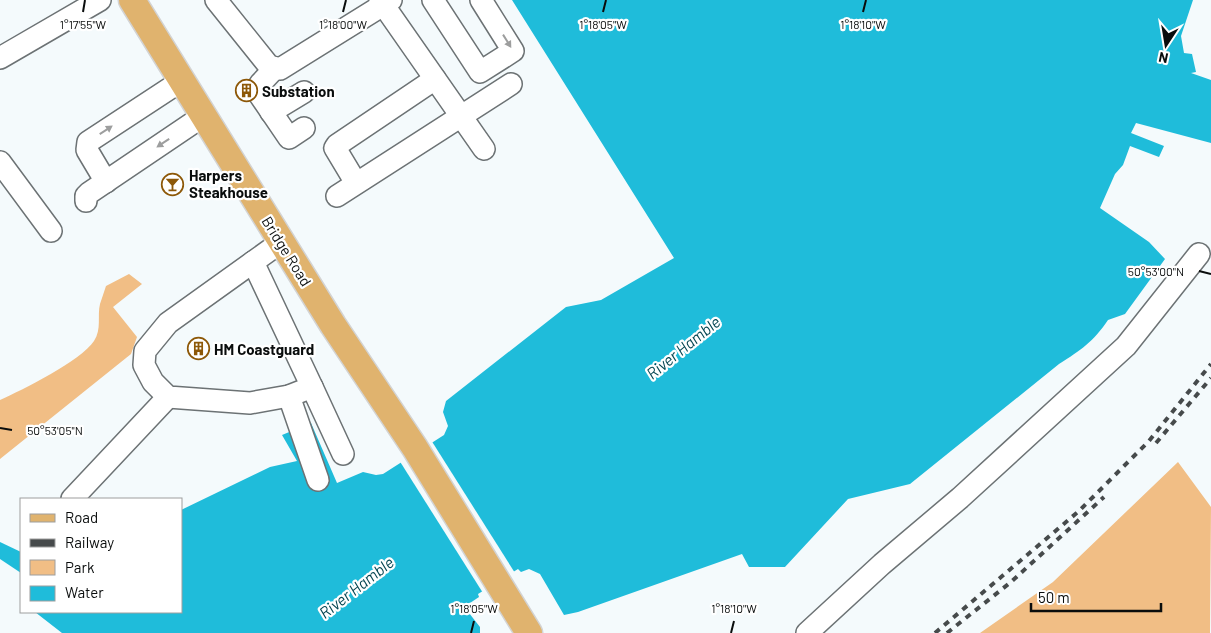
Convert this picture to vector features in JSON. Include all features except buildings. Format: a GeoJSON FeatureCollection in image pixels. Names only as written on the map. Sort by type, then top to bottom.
{"type":"FeatureCollection","features":[{"type":"Feature","properties":{"kind":"main road","name":"Bridge Road"},"geometry":{"type":"LineString","coordinates":[[132,0],[332,325],[415,448],[529,633]]}},
{"type":"Feature","properties":{"kind":"street"},"geometry":{"type":"LineString","coordinates":[[0,58],[100,0]]}},
{"type":"Feature","properties":{"kind":"street"},"geometry":{"type":"LineString","coordinates":[[216,0],[266,62],[275,68],[284,68],[385,1],[435,79],[484,149]]}},
{"type":"Feature","properties":{"kind":"street"},"geometry":{"type":"LineString","coordinates":[[433,0],[480,72],[513,51],[481,0]]}},
{"type":"Feature","properties":{"kind":"street"},"geometry":{"type":"LineString","coordinates":[[275,68],[260,84],[259,94],[289,138],[304,128]]}},
{"type":"Feature","properties":{"kind":"street"},"geometry":{"type":"LineString","coordinates":[[356,183],[336,154],[334,148],[337,144],[435,79]]}},
{"type":"Feature","properties":{"kind":"street"},"geometry":{"type":"LineString","coordinates":[[106,182],[87,150],[88,142],[181,81]]}},
{"type":"Feature","properties":{"kind":"street"},"geometry":{"type":"LineString","coordinates":[[337,196],[460,115],[511,84]]}},
{"type":"Feature","properties":{"kind":"street"},"geometry":{"type":"LineString","coordinates":[[271,112],[304,92]]}},
{"type":"Feature","properties":{"kind":"street"},"geometry":{"type":"LineString","coordinates":[[86,201],[86,196],[89,193],[203,116]]}},
{"type":"Feature","properties":{"kind":"street"},"geometry":{"type":"LineString","coordinates":[[0,162],[51,231]]}},
{"type":"Feature","properties":{"kind":"street"},"geometry":{"type":"LineString","coordinates":[[281,242],[168,323],[145,351],[144,365],[153,382],[168,397],[250,403],[289,396],[312,387]]}},
{"type":"Feature","properties":{"kind":"street"},"geometry":{"type":"LineString","coordinates":[[807,633],[882,564],[960,498],[1126,346],[1199,254]]}},
{"type":"Feature","properties":{"kind":"street"},"geometry":{"type":"LineString","coordinates":[[253,262],[343,454]]}},
{"type":"Feature","properties":{"kind":"street"},"geometry":{"type":"LineString","coordinates":[[289,396],[318,480]]}},
{"type":"Feature","properties":{"kind":"street"},"geometry":{"type":"LineString","coordinates":[[73,498],[168,397]]}},
{"type":"Feature","properties":{"kind":"green space"},"geometry":{"type":"Polygon","coordinates":[[[129,274],[142,284],[113,307],[137,337],[131,354],[0,459],[0,400],[64,366],[87,349],[94,341],[98,332],[99,309],[106,286],[129,274]]]}},
{"type":"Feature","properties":{"kind":"green space"},"geometry":{"type":"Polygon","coordinates":[[[1178,462],[1211,507],[1210,633],[980,633],[1053,582],[1178,462]]]}},
{"type":"Feature","properties":{"kind":"water","name":"River Hamble"},"geometry":{"type":"Polygon","coordinates":[[[512,0],[1193,0],[1181,36],[1184,53],[1192,54],[1196,72],[1191,73],[1211,80],[1211,143],[1136,123],[1131,133],[1164,146],[1159,157],[1130,146],[1123,165],[1115,174],[1100,208],[1149,242],[1165,259],[1125,314],[1108,320],[1086,345],[1059,364],[910,484],[848,499],[785,567],[749,567],[742,554],[578,612],[564,615],[540,574],[529,569],[521,572],[518,569],[478,594],[479,597],[467,605],[469,613],[480,627],[480,633],[62,633],[36,613],[182,613],[182,510],[270,467],[297,461],[282,435],[311,423],[337,483],[363,472],[376,475],[383,474],[444,435],[448,426],[443,412],[446,401],[566,307],[601,300],[674,258],[512,0]]]}},
{"type":"Feature","properties":{"kind":"water"},"geometry":{"type":"Polygon","coordinates":[[[0,542],[20,552],[20,572],[0,559],[0,542]]]}},
{"type":"Feature","properties":{"kind":"pier"},"geometry":{"type":"Polygon","coordinates":[[[431,440],[515,573],[483,593],[399,460],[431,440]]]}},
{"type":"Feature","properties":{"kind":"railway"},"geometry":{"type":"LineString","coordinates":[[935,633],[1079,511],[1149,441],[1211,364]]}},
{"type":"Feature","properties":{"kind":"railway"},"geometry":{"type":"LineString","coordinates":[[1156,443],[1211,378]]}},
{"type":"Feature","properties":{"kind":"railway"},"geometry":{"type":"LineString","coordinates":[[947,633],[1011,582],[1104,497]]}},
{"type":"Feature","properties":{"kind":"place","name":"Substation"},"geometry":{"type":"Point","coordinates":[246,91]}},
{"type":"Feature","properties":{"kind":"place","name":"Harpers Steakhouse"},"geometry":{"type":"Point","coordinates":[173,184]}},
{"type":"Feature","properties":{"kind":"place","name":"HM Coastguard"},"geometry":{"type":"Point","coordinates":[198,349]}}]}
